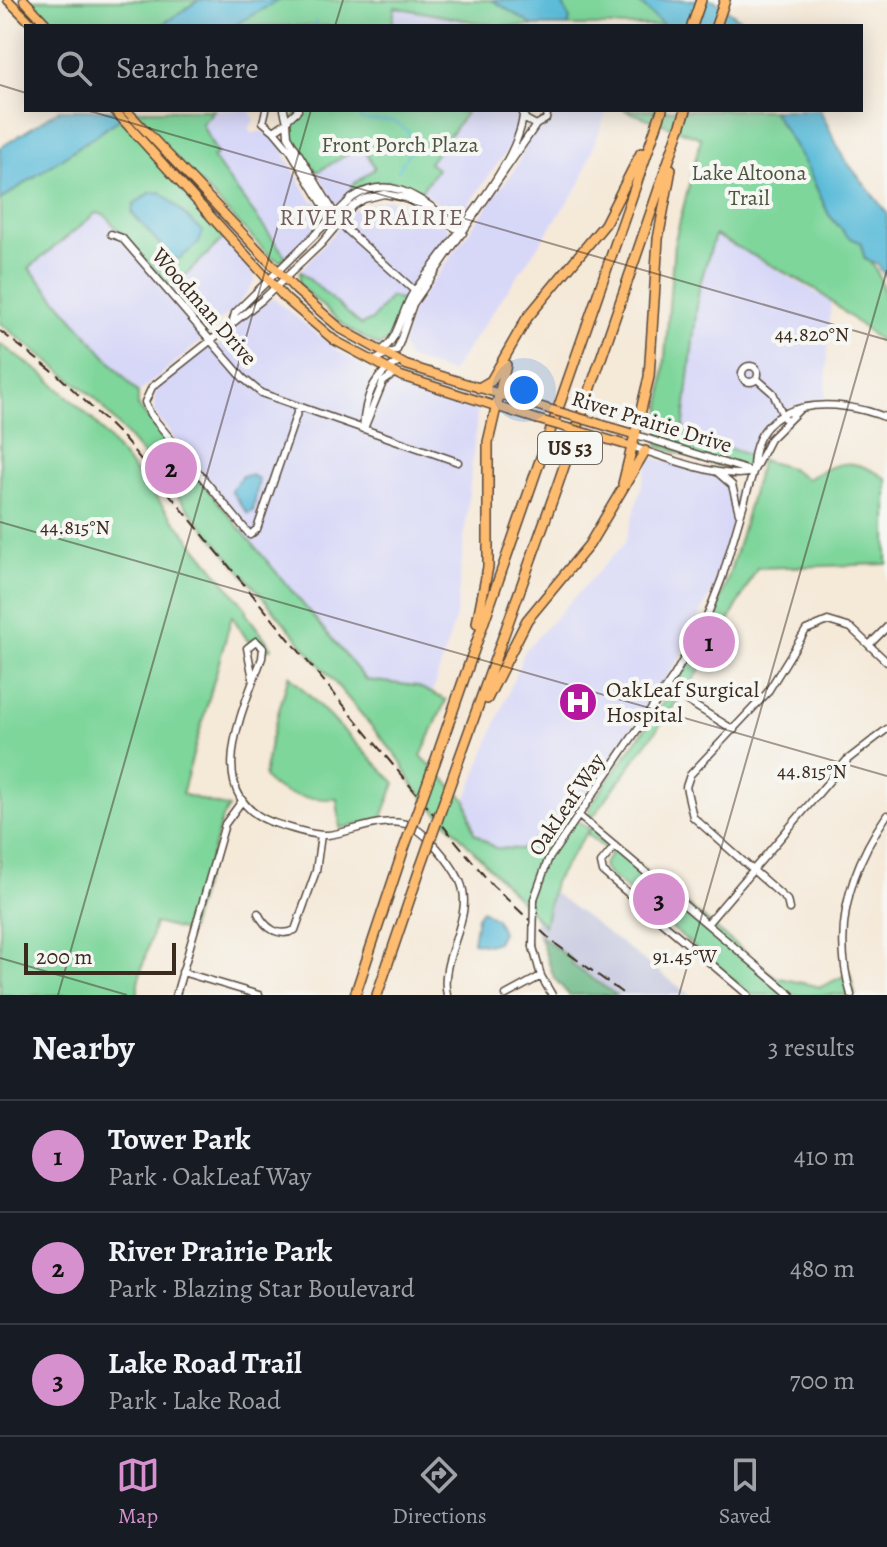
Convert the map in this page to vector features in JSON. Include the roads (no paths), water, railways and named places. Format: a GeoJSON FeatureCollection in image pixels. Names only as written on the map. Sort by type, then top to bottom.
{"type":"FeatureCollection","features":[{"type":"Feature","properties":{"kind":"highway"},"geometry":{"type":"LineString","coordinates":[[693,24],[701,0]]}},
{"type":"Feature","properties":{"kind":"highway"},"geometry":{"type":"LineString","coordinates":[[717,24],[725,0]]}},
{"type":"Feature","properties":{"kind":"highway"},"geometry":{"type":"LineString","coordinates":[[479,388],[491,381],[527,318],[613,213],[660,112]]}},
{"type":"Feature","properties":{"kind":"highway","name":"US 53"},"geometry":{"type":"LineString","coordinates":[[355,995],[660,112]]}},
{"type":"Feature","properties":{"kind":"highway"},"geometry":{"type":"LineString","coordinates":[[469,734],[522,628],[589,545],[611,511],[623,484],[649,377],[661,218],[684,114]]}},
{"type":"Feature","properties":{"kind":"highway","name":"US 53"},"geometry":{"type":"LineString","coordinates":[[377,995],[684,114]]}},
{"type":"Feature","properties":{"kind":"highway"},"geometry":{"type":"LineString","coordinates":[[469,661],[488,567],[486,471],[497,394],[508,352]]}},
{"type":"Feature","properties":{"kind":"highway"},"geometry":{"type":"LineString","coordinates":[[623,484],[645,451]]}},
{"type":"Feature","properties":{"kind":"main road"},"geometry":{"type":"LineString","coordinates":[[8,0],[32,24]]}},
{"type":"Feature","properties":{"kind":"main road"},"geometry":{"type":"LineString","coordinates":[[24,0],[46,24]]}},
{"type":"Feature","properties":{"kind":"main road","name":"River Prairie Drive"},"geometry":{"type":"LineString","coordinates":[[116,112],[334,324],[400,362],[636,435]]}},
{"type":"Feature","properties":{"kind":"main road","name":"River Prairie Drive"},"geometry":{"type":"LineString","coordinates":[[128,112],[276,288],[325,334],[394,374],[633,447]]}},
{"type":"Feature","properties":{"kind":"street"},"geometry":{"type":"LineString","coordinates":[[266,112],[263,122],[274,131],[339,224],[417,293]]}},
{"type":"Feature","properties":{"kind":"street"},"geometry":{"type":"LineString","coordinates":[[285,112],[289,138],[333,215]]}},
{"type":"Feature","properties":{"kind":"street"},"geometry":{"type":"LineString","coordinates":[[274,131],[296,112]]}},
{"type":"Feature","properties":{"kind":"street"},"geometry":{"type":"LineString","coordinates":[[523,112],[528,122],[536,125]]}},
{"type":"Feature","properties":{"kind":"street"},"geometry":{"type":"LineString","coordinates":[[378,351],[392,340],[400,316],[515,146],[523,112]]}},
{"type":"Feature","properties":{"kind":"street"},"geometry":{"type":"LineString","coordinates":[[458,230],[536,125],[546,119],[548,112]]}},
{"type":"Feature","properties":{"kind":"street"},"geometry":{"type":"LineString","coordinates":[[233,320],[276,288],[282,275],[333,215],[357,195],[389,187],[418,195],[452,221],[458,230]]}},
{"type":"Feature","properties":{"kind":"street"},"geometry":{"type":"LineString","coordinates":[[299,407],[257,529],[250,535],[150,414],[145,402],[152,387],[233,320],[269,280],[282,275],[359,202],[384,194],[413,201],[458,230]]}},
{"type":"Feature","properties":{"kind":"street","name":"Woodman Drive"},"geometry":{"type":"LineString","coordinates":[[111,234],[122,238],[252,387],[299,407],[458,462]]}},
{"type":"Feature","properties":{"kind":"street"},"geometry":{"type":"LineString","coordinates":[[369,362],[389,357],[397,350],[417,293]]}},
{"type":"Feature","properties":{"kind":"street"},"geometry":{"type":"LineString","coordinates":[[363,429],[376,378],[384,369],[400,362]]}},
{"type":"Feature","properties":{"kind":"street"},"geometry":{"type":"LineString","coordinates":[[363,429],[383,382],[394,374]]}},
{"type":"Feature","properties":{"kind":"street"},"geometry":{"type":"LineString","coordinates":[[757,379],[773,393],[784,418]]}},
{"type":"Feature","properties":{"kind":"street","name":"OakLeaf Way"},"geometry":{"type":"LineString","coordinates":[[552,995],[541,976],[533,947],[534,899],[548,860],[666,688],[706,619],[740,516],[753,472],[753,461],[765,432],[801,408],[835,404],[887,418]]}},
{"type":"Feature","properties":{"kind":"street","name":"River Prairie Drive"},"geometry":{"type":"LineString","coordinates":[[636,435],[753,472]]}},
{"type":"Feature","properties":{"kind":"street","name":"River Prairie Drive"},"geometry":{"type":"LineString","coordinates":[[633,447],[714,470],[743,475],[753,472]]}},
{"type":"Feature","properties":{"kind":"street"},"geometry":{"type":"LineString","coordinates":[[714,470],[732,485],[740,516]]}},
{"type":"Feature","properties":{"kind":"street"},"geometry":{"type":"LineString","coordinates":[[789,909],[787,900],[693,817],[687,803],[686,787],[690,775],[767,693],[806,630],[828,621],[837,622],[851,628],[887,662]]}},
{"type":"Feature","properties":{"kind":"street"},"geometry":{"type":"LineString","coordinates":[[869,645],[887,627]]}},
{"type":"Feature","properties":{"kind":"street"},"geometry":{"type":"LineString","coordinates":[[253,679],[247,648],[256,641],[262,644],[263,651],[231,761],[233,782],[242,801],[268,821],[321,835],[387,822],[405,824],[421,833],[454,872],[463,890],[463,903],[445,976],[447,995]]}},
{"type":"Feature","properties":{"kind":"street"},"geometry":{"type":"LineString","coordinates":[[666,688],[734,730]]}},
{"type":"Feature","properties":{"kind":"street"},"geometry":{"type":"LineString","coordinates":[[707,924],[847,760],[887,729]]}},
{"type":"Feature","properties":{"kind":"street"},"geometry":{"type":"LineString","coordinates":[[176,995],[225,824],[242,801]]}},
{"type":"Feature","properties":{"kind":"street"},"geometry":{"type":"LineString","coordinates":[[578,815],[791,995]]}},
{"type":"Feature","properties":{"kind":"street"},"geometry":{"type":"LineString","coordinates":[[851,995],[842,935],[847,900],[861,857],[887,815]]}},
{"type":"Feature","properties":{"kind":"street"},"geometry":{"type":"LineString","coordinates":[[258,913],[270,929],[286,934],[295,930],[316,871],[321,835]]}},
{"type":"Feature","properties":{"kind":"street"},"geometry":{"type":"LineString","coordinates":[[615,846],[601,863],[603,872],[748,995]]}},
{"type":"Feature","properties":{"kind":"street"},"geometry":{"type":"LineString","coordinates":[[182,972],[259,995]]}},
{"type":"Feature","properties":{"kind":"street"},"geometry":{"type":"LineString","coordinates":[[506,995],[541,976]]}},
{"type":"Feature","properties":{"kind":"water"},"geometry":{"type":"Polygon","coordinates":[[[199,0],[279,0],[237,24],[163,24],[199,0]]]}},
{"type":"Feature","properties":{"kind":"water"},"geometry":{"type":"Polygon","coordinates":[[[492,0],[561,0],[570,20],[569,24],[531,24],[492,0]]]}},
{"type":"Feature","properties":{"kind":"water"},"geometry":{"type":"Polygon","coordinates":[[[636,0],[714,0],[746,24],[662,24],[636,0]]]}},
{"type":"Feature","properties":{"kind":"water"},"geometry":{"type":"Polygon","coordinates":[[[56,112],[130,112],[0,200],[0,148],[56,112]]]}},
{"type":"Feature","properties":{"kind":"water"},"geometry":{"type":"Polygon","coordinates":[[[773,112],[821,112],[843,157],[887,213],[887,279],[878,265],[865,259],[860,242],[848,237],[829,215],[806,165],[773,112]]]}},
{"type":"Feature","properties":{"kind":"water"},"geometry":{"type":"Polygon","coordinates":[[[161,192],[203,232],[199,243],[179,259],[172,258],[132,213],[134,204],[150,193],[161,192]]]}},
{"type":"Feature","properties":{"kind":"water"},"geometry":{"type":"Polygon","coordinates":[[[251,475],[259,479],[253,511],[248,514],[231,491],[242,476],[251,475]]]}},
{"type":"Feature","properties":{"kind":"water"},"geometry":{"type":"Polygon","coordinates":[[[482,910],[496,919],[502,932],[497,942],[488,945],[473,942],[477,917],[482,910]]]}},
{"type":"Feature","properties":{"kind":"waterway"},"geometry":{"type":"LineString","coordinates":[[356,112],[362,120],[394,121],[408,131],[411,149],[398,171]]}},
{"type":"Feature","properties":{"kind":"railway"},"geometry":{"type":"LineString","coordinates":[[0,331],[60,377],[124,439],[492,885],[553,942],[625,995]]}},
{"type":"Feature","properties":{"kind":"place","name":"River Prairie Park"},"geometry":{"type":"Point","coordinates":[171,468]}},
{"type":"Feature","properties":{"kind":"place","name":"Tower Park"},"geometry":{"type":"Point","coordinates":[709,642]}},
{"type":"Feature","properties":{"kind":"place","name":"OakLeaf Surgical Hospital"},"geometry":{"type":"Point","coordinates":[578,702]}},
{"type":"Feature","properties":{"kind":"place","name":"Lake Road Trail"},"geometry":{"type":"Point","coordinates":[659,899]}},
{"type":"Feature","properties":{"kind":"district","name":"RIVER PRAIRIE"},"geometry":{"type":"Point","coordinates":[372,217]}},
{"type":"Feature","properties":{"kind":"park label","name":"Front Porch Plaza"},"geometry":{"type":"Point","coordinates":[400,144]}},
{"type":"Feature","properties":{"kind":"park label","name":"Lake Altoona Trail"},"geometry":{"type":"Point","coordinates":[749,184]}}]}
